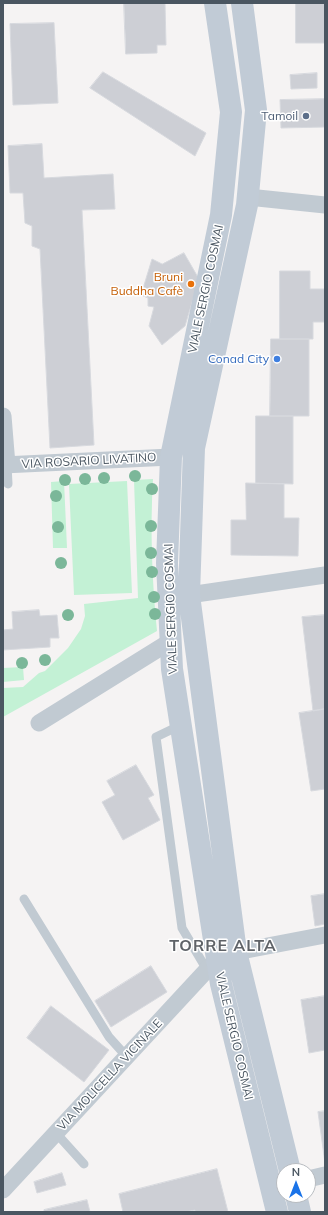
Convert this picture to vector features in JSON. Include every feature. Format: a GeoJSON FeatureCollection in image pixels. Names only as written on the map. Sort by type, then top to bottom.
{"type":"FeatureCollection","features":[{"type":"Feature","properties":{"kind":"street","name":"VIALE SERGIO COSMAI"},"geometry":{"type":"LineString","coordinates":[[215,3],[231,112],[222,208],[172,457],[167,563],[172,669],[220,960],[287,1163]]}},
{"type":"Feature","properties":{"kind":"street","name":"VIALE SERGIO COSMAI"},"geometry":{"type":"LineString","coordinates":[[242,3],[256,110],[248,198],[194,448],[188,594],[221,984],[276,1181]]}},
{"type":"Feature","properties":{"kind":"street"},"geometry":{"type":"LineString","coordinates":[[248,198],[325,205]]}},
{"type":"Feature","properties":{"kind":"street","name":"VIA ROSARIO LIVATINO"},"geometry":{"type":"LineString","coordinates":[[3,416],[5,465],[172,457]]}},
{"type":"Feature","properties":{"kind":"street"},"geometry":{"type":"LineString","coordinates":[[188,594],[325,575]]}},
{"type":"Feature","properties":{"kind":"street"},"geometry":{"type":"LineString","coordinates":[[39,723],[171,641]]}},
{"type":"Feature","properties":{"kind":"street"},"geometry":{"type":"LineString","coordinates":[[220,960],[325,935]]}},
{"type":"Feature","properties":{"kind":"street","name":"VIA MOLICELLA VICINALE"},"geometry":{"type":"LineString","coordinates":[[3,1190],[127,1056],[220,960]]}},
{"type":"Feature","properties":{"kind":"lane"},"geometry":{"type":"LineString","coordinates":[[5,465],[8,484]]}},
{"type":"Feature","properties":{"kind":"lane"},"geometry":{"type":"LineString","coordinates":[[181,725],[156,737],[182,928],[220,960]]}},
{"type":"Feature","properties":{"kind":"lane"},"geometry":{"type":"LineString","coordinates":[[24,899],[109,1037],[127,1056]]}},
{"type":"Feature","properties":{"kind":"lane"},"geometry":{"type":"LineString","coordinates":[[56,1133],[84,1164]]}},
{"type":"Feature","properties":{"kind":"green space"},"geometry":{"type":"Polygon","coordinates":[[[153,479],[152,555],[157,631],[3,717],[3,688],[23,687],[39,673],[45,671],[68,648],[81,629],[85,616],[84,604],[138,598],[134,480],[153,479]]]}},
{"type":"Feature","properties":{"kind":"green space"},"geometry":{"type":"Polygon","coordinates":[[[64,481],[67,548],[53,548],[51,482],[64,481]]]}},
{"type":"Feature","properties":{"kind":"green space"},"geometry":{"type":"Polygon","coordinates":[[[127,481],[132,593],[74,595],[69,484],[127,481]]]}},
{"type":"Feature","properties":{"kind":"green space"},"geometry":{"type":"Polygon","coordinates":[[[23,667],[24,680],[3,682],[3,668],[23,667]]]}},
{"type":"Feature","properties":{"kind":"building"},"geometry":{"type":"Polygon","coordinates":[[[124,3],[165,3],[166,45],[157,45],[157,53],[126,54],[124,3]]]}},
{"type":"Feature","properties":{"kind":"building"},"geometry":{"type":"Polygon","coordinates":[[[296,3],[325,3],[325,43],[296,43],[296,3]]]}},
{"type":"Feature","properties":{"kind":"building"},"geometry":{"type":"Polygon","coordinates":[[[54,23],[58,103],[13,105],[10,24],[54,23]]]}},
{"type":"Feature","properties":{"kind":"building"},"geometry":{"type":"Polygon","coordinates":[[[103,72],[206,133],[195,156],[90,88],[103,72]]]}},
{"type":"Feature","properties":{"kind":"building"},"geometry":{"type":"Polygon","coordinates":[[[317,73],[317,88],[291,89],[290,75],[317,73]]]}},
{"type":"Feature","properties":{"kind":"building"},"geometry":{"type":"Polygon","coordinates":[[[325,99],[325,127],[281,128],[280,100],[325,99]]]}},
{"type":"Feature","properties":{"kind":"building"},"geometry":{"type":"Polygon","coordinates":[[[42,144],[44,178],[113,174],[115,209],[82,210],[94,445],[50,448],[40,249],[32,246],[32,226],[25,223],[23,193],[10,193],[8,146],[42,144]]]}},
{"type":"Feature","properties":{"kind":"building"},"geometry":{"type":"Polygon","coordinates":[[[184,253],[199,279],[185,326],[162,345],[149,326],[154,307],[148,306],[148,298],[141,295],[152,259],[162,264],[184,253]]]}},
{"type":"Feature","properties":{"kind":"building"},"geometry":{"type":"Polygon","coordinates":[[[280,271],[310,271],[310,289],[325,289],[325,322],[313,322],[313,339],[280,339],[280,271]]]}},
{"type":"Feature","properties":{"kind":"building"},"geometry":{"type":"Polygon","coordinates":[[[271,339],[309,339],[309,416],[270,416],[271,339]]]}},
{"type":"Feature","properties":{"kind":"building"},"geometry":{"type":"Polygon","coordinates":[[[256,416],[293,416],[293,484],[256,483],[256,416]]]}},
{"type":"Feature","properties":{"kind":"building"},"geometry":{"type":"Polygon","coordinates":[[[246,483],[284,484],[284,518],[299,518],[298,556],[231,555],[231,520],[246,520],[246,483]]]}},
{"type":"Feature","properties":{"kind":"building"},"geometry":{"type":"Polygon","coordinates":[[[39,610],[40,616],[57,615],[59,638],[50,638],[50,647],[3,650],[3,630],[13,629],[12,612],[39,610]]]}},
{"type":"Feature","properties":{"kind":"building"},"geometry":{"type":"Polygon","coordinates":[[[325,615],[325,709],[313,711],[302,617],[325,615]]]}},
{"type":"Feature","properties":{"kind":"building"},"geometry":{"type":"Polygon","coordinates":[[[325,709],[325,789],[311,791],[299,713],[325,709]]]}},
{"type":"Feature","properties":{"kind":"building"},"geometry":{"type":"Polygon","coordinates":[[[136,765],[154,795],[148,798],[160,820],[123,840],[102,802],[115,795],[107,781],[136,765]]]}},
{"type":"Feature","properties":{"kind":"building"},"geometry":{"type":"Polygon","coordinates":[[[325,894],[325,924],[315,926],[311,896],[325,894]]]}},
{"type":"Feature","properties":{"kind":"building"},"geometry":{"type":"Polygon","coordinates":[[[151,966],[167,992],[111,1027],[95,1001],[151,966]]]}},
{"type":"Feature","properties":{"kind":"building"},"geometry":{"type":"Polygon","coordinates":[[[325,996],[325,1050],[309,1053],[301,1000],[325,996]]]}},
{"type":"Feature","properties":{"kind":"building"},"geometry":{"type":"Polygon","coordinates":[[[51,1006],[109,1050],[84,1082],[27,1038],[51,1006]]]}},
{"type":"Feature","properties":{"kind":"building"},"geometry":{"type":"Polygon","coordinates":[[[325,1111],[325,1163],[318,1112],[325,1111]]]}},
{"type":"Feature","properties":{"kind":"building"},"geometry":{"type":"Polygon","coordinates":[[[217,1169],[228,1212],[195,1212],[195,1210],[185,1212],[123,1212],[119,1194],[217,1169]]]}},
{"type":"Feature","properties":{"kind":"building"},"geometry":{"type":"Polygon","coordinates":[[[62,1173],[66,1185],[37,1193],[34,1182],[62,1173]]]}},
{"type":"Feature","properties":{"kind":"building"},"geometry":{"type":"Polygon","coordinates":[[[87,1200],[90,1212],[44,1212],[44,1210],[87,1200]]]}},
{"type":"Feature","properties":{"kind":"place","name":"Tamoil"},"geometry":{"type":"Point","coordinates":[306,116]}},
{"type":"Feature","properties":{"kind":"place","name":"Bruni Buddha Cafè"},"geometry":{"type":"Point","coordinates":[191,284]}},
{"type":"Feature","properties":{"kind":"place","name":"Conad City"},"geometry":{"type":"Point","coordinates":[277,359]}},
{"type":"Feature","properties":{"kind":"district","name":"TORRE ALTA"},"geometry":{"type":"Point","coordinates":[223,946]}}]}
